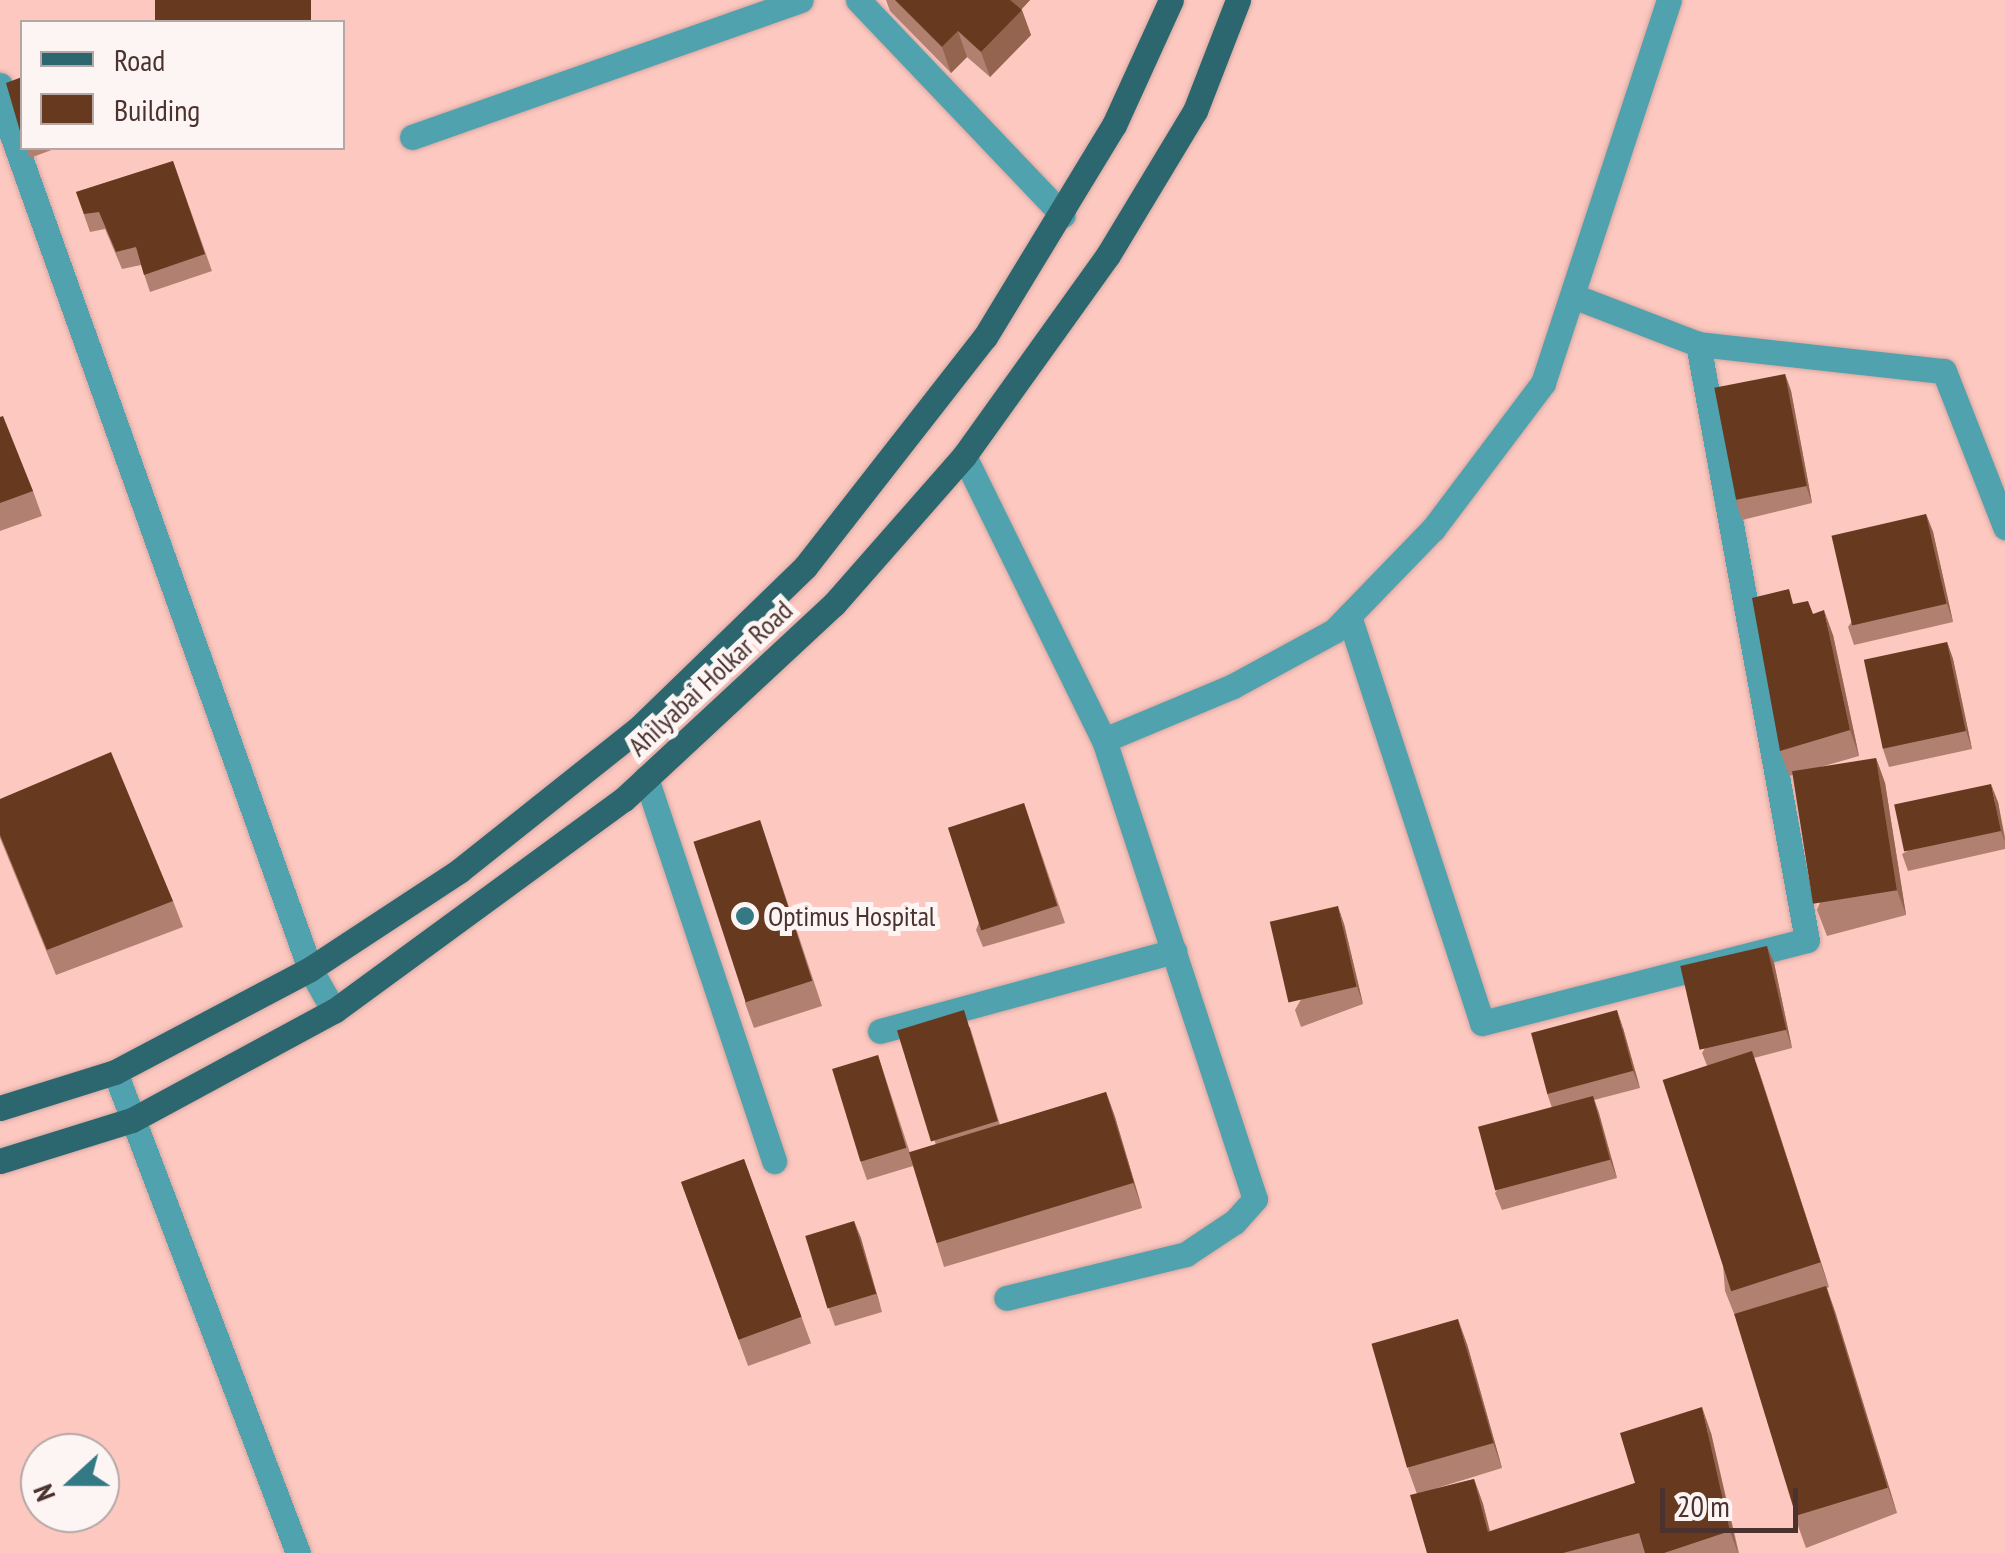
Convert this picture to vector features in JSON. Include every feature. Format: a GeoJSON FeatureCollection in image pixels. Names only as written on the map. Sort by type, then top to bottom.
{"type":"FeatureCollection","features":[{"type":"Feature","properties":{"kind":"main road","name":"Ahilyabai Holkar Road"},"geometry":{"type":"LineString","coordinates":[[0,1108],[114,1072],[310,969],[459,871],[626,738],[805,567],[985,338],[1114,125],[1171,0]]}},
{"type":"Feature","properties":{"kind":"main road","name":"Ahilyabai Holkar Road"},"geometry":{"type":"LineString","coordinates":[[0,1161],[132,1120],[334,1010],[504,890],[646,778],[834,604],[964,456],[1108,255],[1196,111],[1238,0]]}},
{"type":"Feature","properties":{"kind":"street"},"geometry":{"type":"LineString","coordinates":[[412,137],[801,0]]}},
{"type":"Feature","properties":{"kind":"street"},"geometry":{"type":"LineString","coordinates":[[858,0],[1063,215]]}},
{"type":"Feature","properties":{"kind":"street"},"geometry":{"type":"LineString","coordinates":[[1104,740],[1233,686],[1334,631],[1433,530],[1543,383],[1669,0]]}},
{"type":"Feature","properties":{"kind":"street"},"geometry":{"type":"LineString","coordinates":[[0,86],[11,132],[310,969],[334,1010]]}},
{"type":"Feature","properties":{"kind":"street"},"geometry":{"type":"LineString","coordinates":[[1573,296],[1698,344],[1944,371],[2005,527]]}},
{"type":"Feature","properties":{"kind":"street"},"geometry":{"type":"LineString","coordinates":[[1349,616],[1482,1023],[1807,940],[1698,344]]}},
{"type":"Feature","properties":{"kind":"street"},"geometry":{"type":"LineString","coordinates":[[964,456],[1104,740],[1255,1199],[1234,1222],[1186,1254],[1006,1298]]}},
{"type":"Feature","properties":{"kind":"street"},"geometry":{"type":"LineString","coordinates":[[646,778],[774,1162]]}},
{"type":"Feature","properties":{"kind":"street"},"geometry":{"type":"LineString","coordinates":[[880,1030],[1174,951]]}},
{"type":"Feature","properties":{"kind":"street"},"geometry":{"type":"LineString","coordinates":[[114,1072],[298,1553]]}},
{"type":"Feature","properties":{"kind":"building"},"geometry":{"type":"Polygon","coordinates":[[[155,0],[311,0],[311,20],[155,20],[155,0]]]}},
{"type":"Feature","properties":{"kind":"building"},"geometry":{"type":"Polygon","coordinates":[[[895,0],[1010,0],[1022,10],[981,52],[958,31],[942,47],[895,0]]]}},
{"type":"Feature","properties":{"kind":"building"},"geometry":{"type":"Polygon","coordinates":[[[20,78],[20,131],[6,83],[20,78]]]}},
{"type":"Feature","properties":{"kind":"building"},"geometry":{"type":"Polygon","coordinates":[[[173,161],[205,254],[144,275],[136,247],[116,252],[99,212],[84,214],[76,192],[173,161]]]}},
{"type":"Feature","properties":{"kind":"building"},"geometry":{"type":"Polygon","coordinates":[[[1785,374],[1807,486],[1736,500],[1714,388],[1785,374]]]}},
{"type":"Feature","properties":{"kind":"building"},"geometry":{"type":"Polygon","coordinates":[[[3,416],[33,491],[0,503],[0,417],[3,416]]]}},
{"type":"Feature","properties":{"kind":"building"},"geometry":{"type":"Polygon","coordinates":[[[1926,514],[1947,604],[1852,625],[1831,536],[1926,514]]]}},
{"type":"Feature","properties":{"kind":"building"},"geometry":{"type":"Polygon","coordinates":[[[1789,589],[1793,604],[1808,601],[1813,614],[1824,610],[1850,730],[1780,751],[1752,598],[1789,589]]]}},
{"type":"Feature","properties":{"kind":"building"},"geometry":{"type":"Polygon","coordinates":[[[1947,642],[1966,731],[1883,749],[1864,660],[1947,642]]]}},
{"type":"Feature","properties":{"kind":"building"},"geometry":{"type":"Polygon","coordinates":[[[111,752],[173,901],[47,950],[0,835],[0,799],[111,752]]]}},
{"type":"Feature","properties":{"kind":"building"},"geometry":{"type":"Polygon","coordinates":[[[1876,758],[1897,890],[1813,904],[1792,771],[1876,758]]]}},
{"type":"Feature","properties":{"kind":"building"},"geometry":{"type":"Polygon","coordinates":[[[1991,784],[2001,831],[1904,852],[1894,805],[1991,784]]]}},
{"type":"Feature","properties":{"kind":"building"},"geometry":{"type":"Polygon","coordinates":[[[1024,803],[1057,906],[981,930],[948,828],[1024,803]]]}},
{"type":"Feature","properties":{"kind":"building"},"geometry":{"type":"Polygon","coordinates":[[[760,820],[812,981],[746,1002],[693,842],[760,820]]]}},
{"type":"Feature","properties":{"kind":"building"},"geometry":{"type":"Polygon","coordinates":[[[1338,906],[1357,987],[1288,1003],[1270,922],[1338,906]]]}},
{"type":"Feature","properties":{"kind":"building"},"geometry":{"type":"Polygon","coordinates":[[[1767,946],[1786,1030],[1700,1050],[1680,966],[1767,946]]]}},
{"type":"Feature","properties":{"kind":"building"},"geometry":{"type":"Polygon","coordinates":[[[964,1010],[998,1121],[931,1141],[897,1030],[964,1010]]]}},
{"type":"Feature","properties":{"kind":"building"},"geometry":{"type":"Polygon","coordinates":[[[1617,1010],[1633,1071],[1547,1094],[1531,1033],[1617,1010]]]}},
{"type":"Feature","properties":{"kind":"building"},"geometry":{"type":"Polygon","coordinates":[[[1752,1051],[1821,1262],[1731,1291],[1663,1080],[1752,1051]]]}},
{"type":"Feature","properties":{"kind":"building"},"geometry":{"type":"Polygon","coordinates":[[[878,1055],[906,1148],[860,1162],[832,1069],[878,1055]]]}},
{"type":"Feature","properties":{"kind":"building"},"geometry":{"type":"Polygon","coordinates":[[[1106,1092],[1134,1183],[937,1243],[909,1152],[1106,1092]]]}},
{"type":"Feature","properties":{"kind":"building"},"geometry":{"type":"Polygon","coordinates":[[[1593,1096],[1610,1160],[1495,1191],[1478,1127],[1593,1096]]]}},
{"type":"Feature","properties":{"kind":"building"},"geometry":{"type":"Polygon","coordinates":[[[744,1159],[801,1317],[738,1340],[681,1182],[744,1159]]]}},
{"type":"Feature","properties":{"kind":"building"},"geometry":{"type":"Polygon","coordinates":[[[854,1221],[876,1294],[827,1309],[805,1236],[854,1221]]]}},
{"type":"Feature","properties":{"kind":"building"},"geometry":{"type":"Polygon","coordinates":[[[1826,1286],[1888,1488],[1796,1516],[1734,1314],[1826,1286]]]}},
{"type":"Feature","properties":{"kind":"building"},"geometry":{"type":"Polygon","coordinates":[[[1458,1319],[1494,1443],[1407,1468],[1371,1344],[1458,1319]]]}},
{"type":"Feature","properties":{"kind":"building"},"geometry":{"type":"Polygon","coordinates":[[[1702,1407],[1730,1531],[1664,1553],[1645,1553],[1639,1533],[1563,1553],[1427,1553],[1410,1495],[1474,1479],[1488,1532],[1635,1483],[1620,1433],[1702,1407]]]}},
{"type":"Feature","properties":{"kind":"place","name":"Optimus Hospital"},"geometry":{"type":"Point","coordinates":[745,916]}}]}
